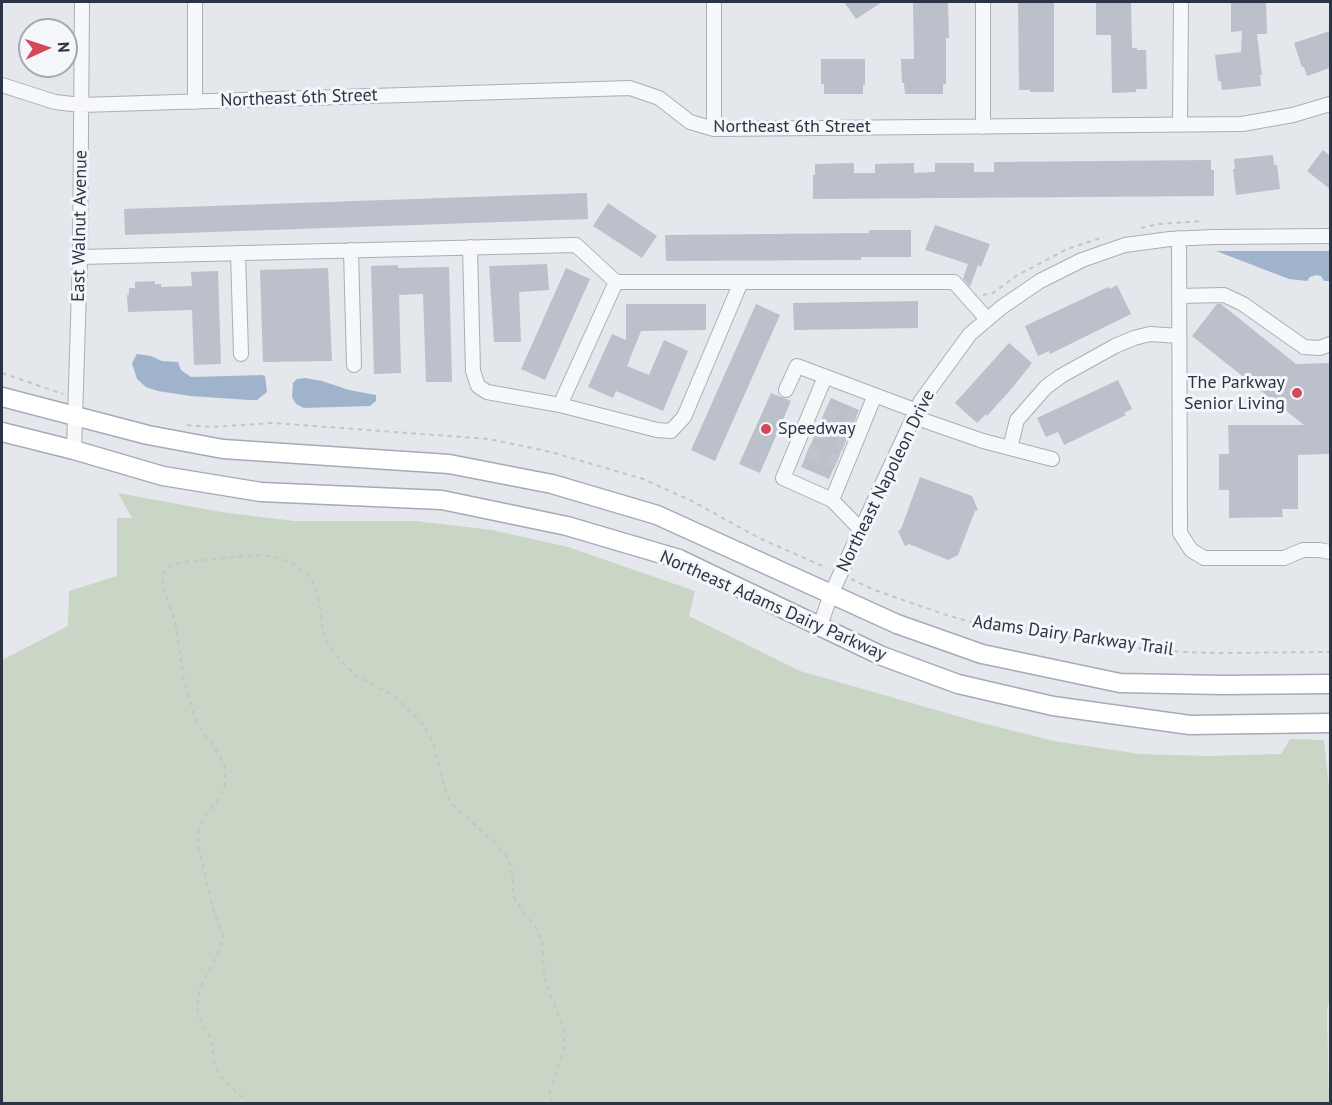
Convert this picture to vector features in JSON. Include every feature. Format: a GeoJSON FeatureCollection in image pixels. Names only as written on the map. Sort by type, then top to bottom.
{"type":"FeatureCollection","features":[{"type":"Feature","properties":{"kind":"main road","name":"Northeast Adams Dairy Parkway"},"geometry":{"type":"LineString","coordinates":[[2,397],[147,435],[223,449],[449,464],[552,484],[657,514],[897,624],[982,654],[1120,683],[1330,684]]}},
{"type":"Feature","properties":{"kind":"main road","name":"Northeast Adams Dairy Parkway"},"geometry":{"type":"LineString","coordinates":[[2,432],[163,476],[261,492],[442,500],[567,526],[679,559],[882,656],[958,684],[1053,706],[1190,725],[1330,723]]}},
{"type":"Feature","properties":{"kind":"street","name":"East Walnut Avenue"},"geometry":{"type":"LineString","coordinates":[[74,450],[80,257],[82,2]]}},
{"type":"Feature","properties":{"kind":"street"},"geometry":{"type":"LineString","coordinates":[[195,2],[195,102]]}},
{"type":"Feature","properties":{"kind":"street"},"geometry":{"type":"LineString","coordinates":[[714,2],[714,129]]}},
{"type":"Feature","properties":{"kind":"street"},"geometry":{"type":"LineString","coordinates":[[982,2],[984,127]]}},
{"type":"Feature","properties":{"kind":"street"},"geometry":{"type":"LineString","coordinates":[[1180,125],[1181,2]]}},
{"type":"Feature","properties":{"kind":"street","name":"Northeast 6th Street"},"geometry":{"type":"LineString","coordinates":[[2,85],[55,102],[81,105],[630,88],[659,98],[690,122],[714,129],[1242,124],[1293,115],[1330,104]]}},
{"type":"Feature","properties":{"kind":"street","name":"Northeast Napoleon Drive"},"geometry":{"type":"LineString","coordinates":[[820,626],[831,594],[915,414],[945,366],[970,334],[987,320],[1040,281],[1082,260],[1125,245],[1179,238],[1330,236]]}},
{"type":"Feature","properties":{"kind":"street"},"geometry":{"type":"LineString","coordinates":[[1179,238],[1180,533],[1191,550],[1204,558],[1284,558],[1302,550],[1330,552]]}},
{"type":"Feature","properties":{"kind":"street"},"geometry":{"type":"LineString","coordinates":[[80,257],[576,245],[616,282],[954,282],[987,320]]}},
{"type":"Feature","properties":{"kind":"street"},"geometry":{"type":"LineString","coordinates":[[470,247],[473,371],[478,386],[487,392],[560,405],[657,430],[671,431],[684,417],[741,282]]}},
{"type":"Feature","properties":{"kind":"street"},"geometry":{"type":"LineString","coordinates":[[351,250],[354,365]]}},
{"type":"Feature","properties":{"kind":"street"},"geometry":{"type":"LineString","coordinates":[[238,253],[241,354]]}},
{"type":"Feature","properties":{"kind":"street"},"geometry":{"type":"LineString","coordinates":[[560,405],[616,282]]}},
{"type":"Feature","properties":{"kind":"street"},"geometry":{"type":"LineString","coordinates":[[1179,296],[1224,296],[1243,304],[1304,347],[1320,348],[1330,344]]}},
{"type":"Feature","properties":{"kind":"street"},"geometry":{"type":"LineString","coordinates":[[1010,448],[1017,420],[1046,387],[1061,376],[1134,338],[1150,334],[1179,336]]}},
{"type":"Feature","properties":{"kind":"street"},"geometry":{"type":"LineString","coordinates":[[786,390],[797,366],[875,395],[915,414],[1010,448],[1052,459]]}},
{"type":"Feature","properties":{"kind":"street"},"geometry":{"type":"LineString","coordinates":[[825,376],[819,408],[810,430],[802,448],[783,478],[832,500],[861,530]]}},
{"type":"Feature","properties":{"kind":"street"},"geometry":{"type":"LineString","coordinates":[[832,500],[842,464],[858,424],[875,395]]}},
{"type":"Feature","properties":{"kind":"path"},"geometry":{"type":"LineString","coordinates":[[2,373],[49,389]]}},
{"type":"Feature","properties":{"kind":"path"},"geometry":{"type":"LineString","coordinates":[[249,1104],[219,1075],[214,1061],[211,1038],[201,1021],[197,1008],[200,988],[218,956],[223,936],[214,913],[198,832],[203,819],[222,794],[225,784],[225,768],[220,756],[197,723],[184,681],[175,621],[162,582],[162,575],[166,568],[182,562],[258,555],[284,560],[295,565],[311,578],[318,594],[324,637],[333,652],[355,675],[393,695],[422,723],[433,743],[450,802],[507,857],[512,873],[513,896],[542,940],[545,982],[564,1029],[564,1048],[550,1091],[551,1104]]}},
{"type":"Feature","properties":{"kind":"path","name":"Adams Dairy Parkway Trail"},"geometry":{"type":"LineString","coordinates":[[858,583],[943,615],[1158,651],[1330,652]]}},
{"type":"Feature","properties":{"kind":"green space"},"geometry":{"type":"Polygon","coordinates":[[[118,493],[221,512],[294,521],[416,521],[492,530],[568,547],[695,591],[689,616],[800,671],[978,722],[1054,741],[1140,754],[1209,756],[1281,754],[1290,739],[1324,740],[1330,797],[1330,994],[1327,1012],[1329,1103],[2,1103],[2,660],[68,626],[69,591],[117,576],[117,518],[132,518],[118,493]]]}},
{"type":"Feature","properties":{"kind":"water"},"geometry":{"type":"Polygon","coordinates":[[[1216,251],[1330,251],[1330,281],[1324,281],[1321,276],[1316,275],[1307,281],[1289,279],[1216,251]]]}},
{"type":"Feature","properties":{"kind":"water"},"geometry":{"type":"Polygon","coordinates":[[[137,354],[151,356],[162,361],[178,362],[181,370],[191,377],[262,375],[265,376],[267,392],[257,400],[249,400],[190,396],[158,391],[146,387],[137,379],[132,363],[137,354]]]}},
{"type":"Feature","properties":{"kind":"water"},"geometry":{"type":"Polygon","coordinates":[[[305,378],[376,395],[376,401],[370,406],[304,408],[296,404],[292,397],[293,383],[297,379],[305,378]]]}},
{"type":"Feature","properties":{"kind":"building"},"geometry":{"type":"Polygon","coordinates":[[[844,2],[882,2],[856,19],[844,2]]]}},
{"type":"Feature","properties":{"kind":"building"},"geometry":{"type":"Polygon","coordinates":[[[913,2],[948,2],[949,38],[946,38],[946,84],[943,84],[943,94],[905,94],[901,59],[914,59],[913,2]]]}},
{"type":"Feature","properties":{"kind":"building"},"geometry":{"type":"Polygon","coordinates":[[[1018,2],[1054,2],[1054,92],[1019,90],[1018,2]]]}},
{"type":"Feature","properties":{"kind":"building"},"geometry":{"type":"Polygon","coordinates":[[[1096,2],[1131,2],[1132,48],[1146,50],[1147,89],[1112,93],[1111,35],[1096,35],[1096,2]]]}},
{"type":"Feature","properties":{"kind":"building"},"geometry":{"type":"Polygon","coordinates":[[[1231,2],[1266,2],[1267,34],[1257,34],[1262,75],[1260,75],[1261,86],[1222,90],[1221,81],[1218,81],[1215,55],[1241,52],[1242,31],[1231,32],[1231,2]]]}},
{"type":"Feature","properties":{"kind":"building"},"geometry":{"type":"Polygon","coordinates":[[[1330,31],[1330,68],[1307,76],[1294,43],[1330,31]]]}},
{"type":"Feature","properties":{"kind":"building"},"geometry":{"type":"Polygon","coordinates":[[[821,59],[865,59],[863,94],[824,94],[824,84],[821,84],[821,59]]]}},
{"type":"Feature","properties":{"kind":"building"},"geometry":{"type":"Polygon","coordinates":[[[1323,150],[1330,156],[1330,189],[1307,171],[1323,150]]]}},
{"type":"Feature","properties":{"kind":"building"},"geometry":{"type":"Polygon","coordinates":[[[1273,155],[1274,165],[1277,165],[1280,189],[1236,195],[1234,159],[1273,155]]]}},
{"type":"Feature","properties":{"kind":"building"},"geometry":{"type":"Polygon","coordinates":[[[1211,160],[1211,170],[1214,170],[1214,196],[813,199],[815,164],[854,163],[854,173],[875,173],[875,164],[914,163],[914,173],[935,172],[935,163],[974,163],[974,172],[994,172],[994,162],[1211,160]]]}},
{"type":"Feature","properties":{"kind":"building"},"geometry":{"type":"Polygon","coordinates":[[[587,193],[588,219],[125,235],[124,209],[587,193]]]}},
{"type":"Feature","properties":{"kind":"building"},"geometry":{"type":"Polygon","coordinates":[[[608,203],[657,236],[642,258],[593,226],[608,203]]]}},
{"type":"Feature","properties":{"kind":"building"},"geometry":{"type":"Polygon","coordinates":[[[935,225],[990,244],[981,267],[978,265],[970,287],[963,279],[968,264],[925,250],[935,225]]]}},
{"type":"Feature","properties":{"kind":"building"},"geometry":{"type":"Polygon","coordinates":[[[869,230],[911,230],[911,257],[861,257],[861,260],[666,261],[665,235],[869,233],[869,230]]]}},
{"type":"Feature","properties":{"kind":"building"},"geometry":{"type":"Polygon","coordinates":[[[547,264],[549,290],[519,292],[521,342],[494,342],[489,266],[547,264]]]}},
{"type":"Feature","properties":{"kind":"building"},"geometry":{"type":"Polygon","coordinates":[[[398,265],[398,268],[449,267],[452,382],[426,382],[423,294],[399,295],[401,373],[374,374],[371,266],[398,265]]]}},
{"type":"Feature","properties":{"kind":"building"},"geometry":{"type":"Polygon","coordinates":[[[328,268],[332,361],[263,362],[260,270],[328,268]]]}},
{"type":"Feature","properties":{"kind":"building"},"geometry":{"type":"Polygon","coordinates":[[[566,268],[590,279],[545,380],[521,369],[566,268]]]}},
{"type":"Feature","properties":{"kind":"building"},"geometry":{"type":"Polygon","coordinates":[[[218,271],[221,364],[194,365],[192,310],[128,312],[127,295],[129,295],[129,288],[135,288],[135,282],[155,281],[155,284],[161,284],[161,287],[192,286],[191,272],[218,271]]]}},
{"type":"Feature","properties":{"kind":"building"},"geometry":{"type":"Polygon","coordinates":[[[1117,285],[1131,314],[1050,354],[1049,351],[1038,356],[1025,326],[1108,287],[1110,289],[1117,285]]]}},
{"type":"Feature","properties":{"kind":"building"},"geometry":{"type":"Polygon","coordinates":[[[918,301],[918,328],[794,330],[793,303],[918,301]]]}},
{"type":"Feature","properties":{"kind":"building"},"geometry":{"type":"Polygon","coordinates":[[[626,304],[706,304],[706,330],[641,331],[627,366],[649,375],[664,340],[688,351],[663,411],[616,391],[613,398],[588,387],[612,334],[626,340],[626,304]]]}},
{"type":"Feature","properties":{"kind":"building"},"geometry":{"type":"Polygon","coordinates":[[[756,304],[780,315],[715,461],[691,450],[756,304]]]}},
{"type":"Feature","properties":{"kind":"building","name":"The Parkway Senior Living"},"geometry":{"type":"Polygon","coordinates":[[[1217,304],[1221,304],[1296,364],[1330,363],[1330,454],[1298,455],[1298,509],[1282,509],[1283,517],[1229,518],[1229,490],[1219,490],[1219,454],[1229,454],[1228,425],[1304,425],[1192,336],[1217,304]]]}},
{"type":"Feature","properties":{"kind":"building"},"geometry":{"type":"Polygon","coordinates":[[[1009,343],[1032,363],[987,416],[986,414],[977,423],[955,403],[1009,343]]]}},
{"type":"Feature","properties":{"kind":"building"},"geometry":{"type":"Polygon","coordinates":[[[1118,380],[1132,409],[1124,413],[1126,415],[1064,445],[1058,432],[1046,437],[1037,418],[1118,380]]]}},
{"type":"Feature","properties":{"kind":"building","name":"Speedway"},"geometry":{"type":"Polygon","coordinates":[[[771,393],[791,401],[760,473],[739,464],[771,393]]]}},
{"type":"Feature","properties":{"kind":"building"},"geometry":{"type":"Polygon","coordinates":[[[831,398],[859,410],[829,479],[801,467],[831,398]]]}},
{"type":"Feature","properties":{"kind":"building"},"geometry":{"type":"Polygon","coordinates":[[[920,477],[972,496],[978,510],[975,511],[958,555],[948,560],[909,544],[905,546],[898,531],[901,529],[920,477]]]}},
{"type":"Feature","properties":{"kind":"tunnel"},"geometry":{"type":"LineString","coordinates":[[825,411],[854,423]]}},
{"type":"Feature","properties":{"kind":"tunnel"},"geometry":{"type":"LineString","coordinates":[[816,432],[845,444]]}},
{"type":"Feature","properties":{"kind":"tunnel"},"geometry":{"type":"LineString","coordinates":[[808,450],[837,462]]}},
{"type":"Feature","properties":{"kind":"place","name":"The Parkway Senior Living"},"geometry":{"type":"Point","coordinates":[1297,393]}},
{"type":"Feature","properties":{"kind":"place","name":"Speedway"},"geometry":{"type":"Point","coordinates":[766,429]}}]}
